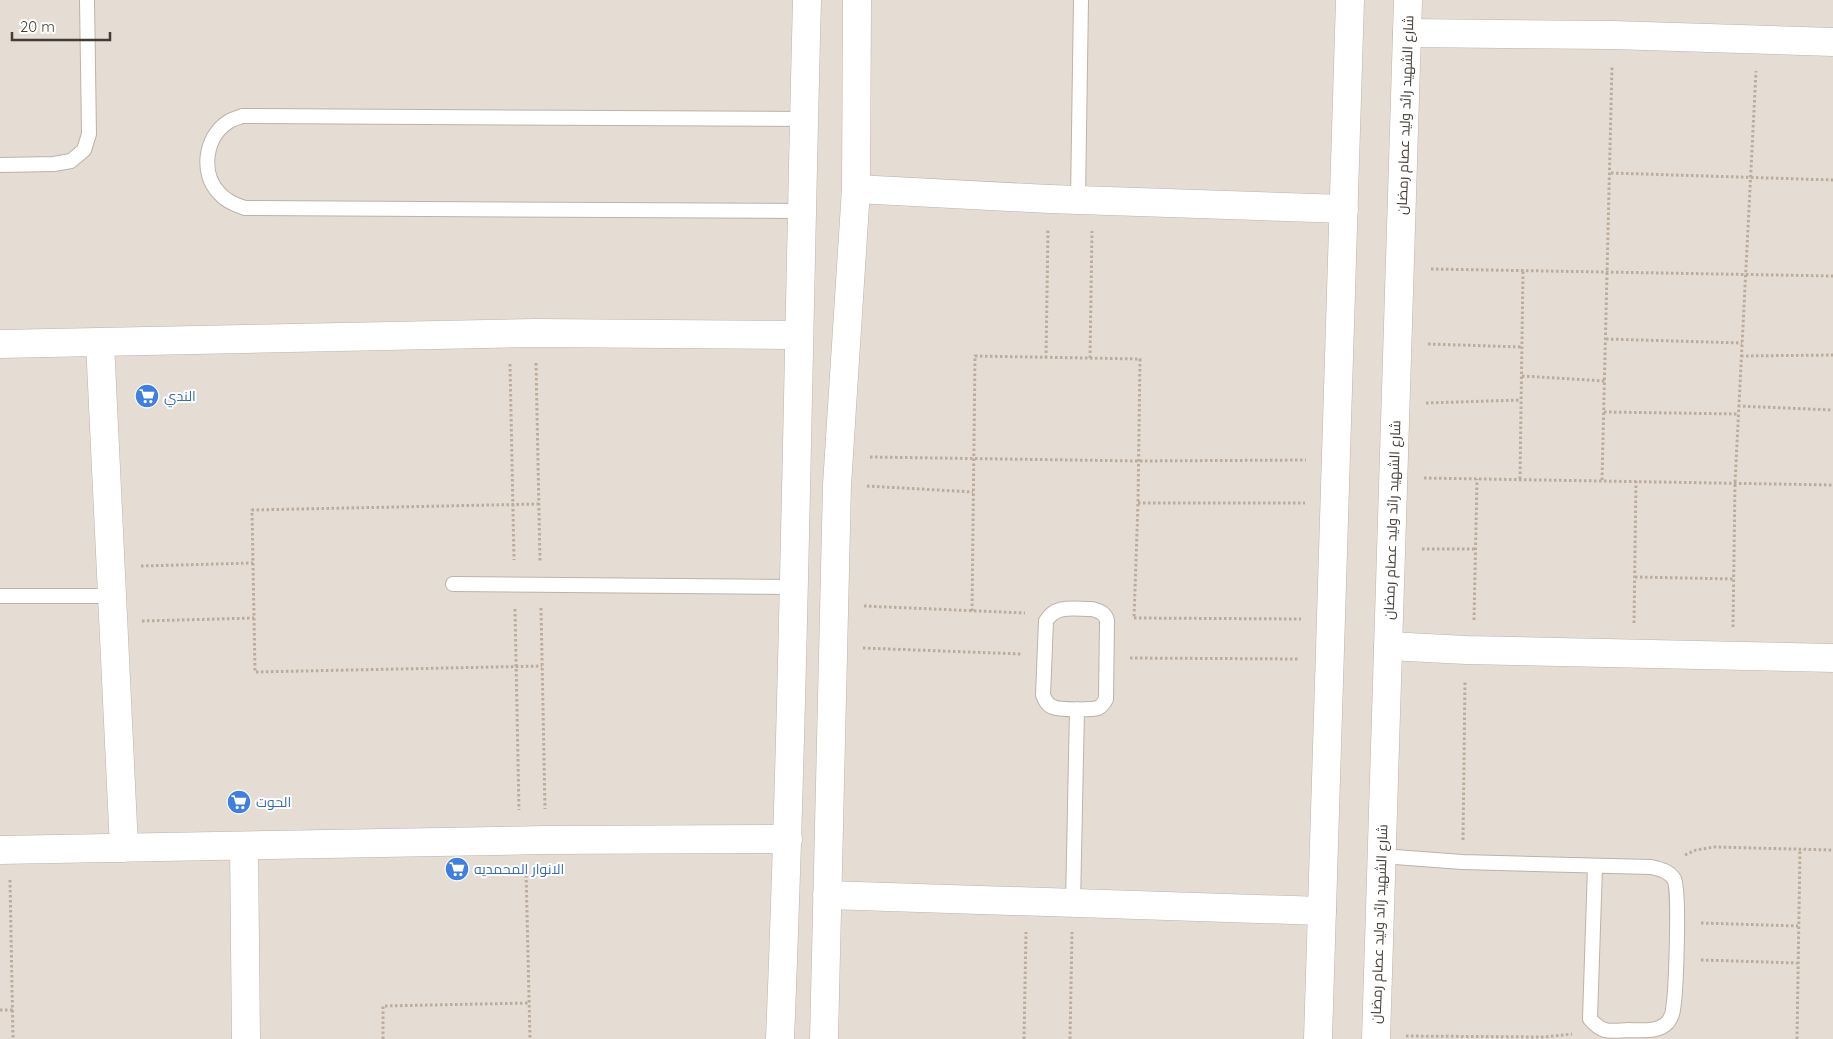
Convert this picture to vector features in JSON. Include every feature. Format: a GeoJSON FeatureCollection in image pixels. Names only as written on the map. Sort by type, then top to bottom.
{"type":"FeatureCollection","features":[{"type":"Feature","properties":{"kind":"street"},"geometry":{"type":"LineString","coordinates":[[780,1039],[788,839],[806,0]]}},
{"type":"Feature","properties":{"kind":"street"},"geometry":{"type":"LineString","coordinates":[[824,1039],[837,485],[856,189],[856,0]]}},
{"type":"Feature","properties":{"kind":"street"},"geometry":{"type":"LineString","coordinates":[[1318,1039],[1350,0]]}},
{"type":"Feature","properties":{"kind":"street","name":"شارع الشهيد رائد وليد عصام رمضان"},"geometry":{"type":"LineString","coordinates":[[1376,1038],[1408,0]]}},
{"type":"Feature","properties":{"kind":"street"},"geometry":{"type":"LineString","coordinates":[[1407,33],[1613,35],[1833,42]]}},
{"type":"Feature","properties":{"kind":"street"},"geometry":{"type":"LineString","coordinates":[[856,189],[1049,199],[1344,209]]}},
{"type":"Feature","properties":{"kind":"street"},"geometry":{"type":"LineString","coordinates":[[0,344],[535,333],[798,334]]}},
{"type":"Feature","properties":{"kind":"street"},"geometry":{"type":"LineString","coordinates":[[100,342],[124,848]]}},
{"type":"Feature","properties":{"kind":"street"},"geometry":{"type":"LineString","coordinates":[[1388,646],[1470,650],[1833,658]]}},
{"type":"Feature","properties":{"kind":"street"},"geometry":{"type":"LineString","coordinates":[[5,850],[526,840],[788,839]]}},
{"type":"Feature","properties":{"kind":"street"},"geometry":{"type":"LineString","coordinates":[[244,846],[246,1039]]}},
{"type":"Feature","properties":{"kind":"street"},"geometry":{"type":"LineString","coordinates":[[827,895],[1322,911]]}},
{"type":"Feature","properties":{"kind":"lane"},"geometry":{"type":"LineString","coordinates":[[0,165],[54,164],[71,161],[84,150],[89,134],[87,0]]}},
{"type":"Feature","properties":{"kind":"lane"},"geometry":{"type":"LineString","coordinates":[[1081,0],[1086,200]]}},
{"type":"Feature","properties":{"kind":"lane"},"geometry":{"type":"LineString","coordinates":[[802,211],[245,208],[230,203],[218,193],[210,179],[206,163],[209,147],[216,133],[228,122],[242,116],[804,119]]}},
{"type":"Feature","properties":{"kind":"lane"},"geometry":{"type":"LineString","coordinates":[[453,584],[794,587]]}},
{"type":"Feature","properties":{"kind":"lane"},"geometry":{"type":"LineString","coordinates":[[0,596],[113,608]]}},
{"type":"Feature","properties":{"kind":"lane"},"geometry":{"type":"LineString","coordinates":[[1092,609],[1099,610],[1107,618],[1106,700],[1098,708],[1059,709],[1051,707],[1043,695],[1046,621],[1050,614],[1057,610],[1092,609]]}},
{"type":"Feature","properties":{"kind":"lane"},"geometry":{"type":"LineString","coordinates":[[1073,904],[1077,709]]}},
{"type":"Feature","properties":{"kind":"lane"},"geometry":{"type":"LineString","coordinates":[[1382,856],[1462,862],[1651,867],[1664,870],[1674,879],[1677,892],[1675,959],[1673,1010],[1668,1022],[1659,1029],[1598,1029],[1590,1020],[1595,866]]}},
{"type":"Feature","properties":{"kind":"path"},"geometry":{"type":"LineString","coordinates":[[1602,480],[1613,35]]}},
{"type":"Feature","properties":{"kind":"path"},"geometry":{"type":"LineString","coordinates":[[1733,655],[1738,406],[1758,40]]}},
{"type":"Feature","properties":{"kind":"path"},"geometry":{"type":"LineString","coordinates":[[1610,173],[1833,180]]}},
{"type":"Feature","properties":{"kind":"path"},"geometry":{"type":"LineString","coordinates":[[1046,358],[1049,199]]}},
{"type":"Feature","properties":{"kind":"path"},"geometry":{"type":"LineString","coordinates":[[1086,200],[1090,358]]}},
{"type":"Feature","properties":{"kind":"path"},"geometry":{"type":"LineString","coordinates":[[1400,269],[1833,276]]}},
{"type":"Feature","properties":{"kind":"path"},"geometry":{"type":"LineString","coordinates":[[1520,479],[1524,270]]}},
{"type":"Feature","properties":{"kind":"path"},"geometry":{"type":"LineString","coordinates":[[1606,340],[1742,343]]}},
{"type":"Feature","properties":{"kind":"path"},"geometry":{"type":"LineString","coordinates":[[1398,344],[1522,347]]}},
{"type":"Feature","properties":{"kind":"path"},"geometry":{"type":"LineString","coordinates":[[1741,356],[1833,355]]}},
{"type":"Feature","properties":{"kind":"path"},"geometry":{"type":"LineString","coordinates":[[972,611],[975,356],[1140,359],[1134,618]]}},
{"type":"Feature","properties":{"kind":"path"},"geometry":{"type":"LineString","coordinates":[[1522,376],[1605,381]]}},
{"type":"Feature","properties":{"kind":"path"},"geometry":{"type":"LineString","coordinates":[[1396,404],[1522,400]]}},
{"type":"Feature","properties":{"kind":"path"},"geometry":{"type":"LineString","coordinates":[[1738,406],[1833,410]]}},
{"type":"Feature","properties":{"kind":"path"},"geometry":{"type":"LineString","coordinates":[[1604,412],[1738,414]]}},
{"type":"Feature","properties":{"kind":"path"},"geometry":{"type":"LineString","coordinates":[[839,456],[1138,461],[1336,460]]}},
{"type":"Feature","properties":{"kind":"path"},"geometry":{"type":"LineString","coordinates":[[1393,478],[1833,485]]}},
{"type":"Feature","properties":{"kind":"path"},"geometry":{"type":"LineString","coordinates":[[1462,862],[1476,549],[1477,478]]}},
{"type":"Feature","properties":{"kind":"path"},"geometry":{"type":"LineString","coordinates":[[1634,653],[1636,481]]}},
{"type":"Feature","properties":{"kind":"path"},"geometry":{"type":"LineString","coordinates":[[837,485],[973,492]]}},
{"type":"Feature","properties":{"kind":"path"},"geometry":{"type":"LineString","coordinates":[[1138,503],[1335,503]]}},
{"type":"Feature","properties":{"kind":"path"},"geometry":{"type":"LineString","coordinates":[[539,504],[252,510],[255,672],[542,666]]}},
{"type":"Feature","properties":{"kind":"path"},"geometry":{"type":"LineString","coordinates":[[1391,549],[1476,549]]}},
{"type":"Feature","properties":{"kind":"path"},"geometry":{"type":"LineString","coordinates":[[111,566],[253,563]]}},
{"type":"Feature","properties":{"kind":"path"},"geometry":{"type":"LineString","coordinates":[[1635,577],[1734,579]]}},
{"type":"Feature","properties":{"kind":"path"},"geometry":{"type":"LineString","coordinates":[[834,605],[1050,614]]}},
{"type":"Feature","properties":{"kind":"path"},"geometry":{"type":"LineString","coordinates":[[113,608],[254,618]]}},
{"type":"Feature","properties":{"kind":"path"},"geometry":{"type":"LineString","coordinates":[[1107,618],[1331,619]]}},
{"type":"Feature","properties":{"kind":"path"},"geometry":{"type":"LineString","coordinates":[[833,647],[1045,655]]}},
{"type":"Feature","properties":{"kind":"path"},"geometry":{"type":"LineString","coordinates":[[1108,658],[1330,660]]}},
{"type":"Feature","properties":{"kind":"path"},"geometry":{"type":"LineString","coordinates":[[526,840],[530,1039]]}},
{"type":"Feature","properties":{"kind":"path"},"geometry":{"type":"LineString","coordinates":[[1664,870],[1679,858],[1696,850],[1714,847],[1833,850]]}},
{"type":"Feature","properties":{"kind":"path"},"geometry":{"type":"LineString","coordinates":[[1797,1039],[1800,849]]}},
{"type":"Feature","properties":{"kind":"path"},"geometry":{"type":"LineString","coordinates":[[5,850],[14,1039]]}},
{"type":"Feature","properties":{"kind":"path"},"geometry":{"type":"LineString","coordinates":[[1024,1039],[1026,902]]}},
{"type":"Feature","properties":{"kind":"path"},"geometry":{"type":"LineString","coordinates":[[1070,1039],[1073,904]]}},
{"type":"Feature","properties":{"kind":"path"},"geometry":{"type":"LineString","coordinates":[[1676,922],[1798,926]]}},
{"type":"Feature","properties":{"kind":"path"},"geometry":{"type":"LineString","coordinates":[[1675,959],[1798,963]]}},
{"type":"Feature","properties":{"kind":"path"},"geometry":{"type":"LineString","coordinates":[[383,1039],[383,1006],[529,1003]]}},
{"type":"Feature","properties":{"kind":"path"},"geometry":{"type":"LineString","coordinates":[[0,1010],[13,1010]]}},
{"type":"Feature","properties":{"kind":"path"},"geometry":{"type":"LineString","coordinates":[[1376,1038],[1542,1037],[1561,1036],[1598,1029]]}},
{"type":"Feature","properties":{"kind":"shaded area"},"geometry":{"type":"Polygon","coordinates":[[[0,0],[1833,0],[1833,1039],[0,1039],[0,0]]]}},
{"type":"Feature","properties":{"kind":"place","name":"الندي"},"geometry":{"type":"Point","coordinates":[147,396]}},
{"type":"Feature","properties":{"kind":"place","name":"الحوت"},"geometry":{"type":"Point","coordinates":[239,802]}},
{"type":"Feature","properties":{"kind":"place","name":"الانوار المحمديه"},"geometry":{"type":"Point","coordinates":[457,869]}}]}
